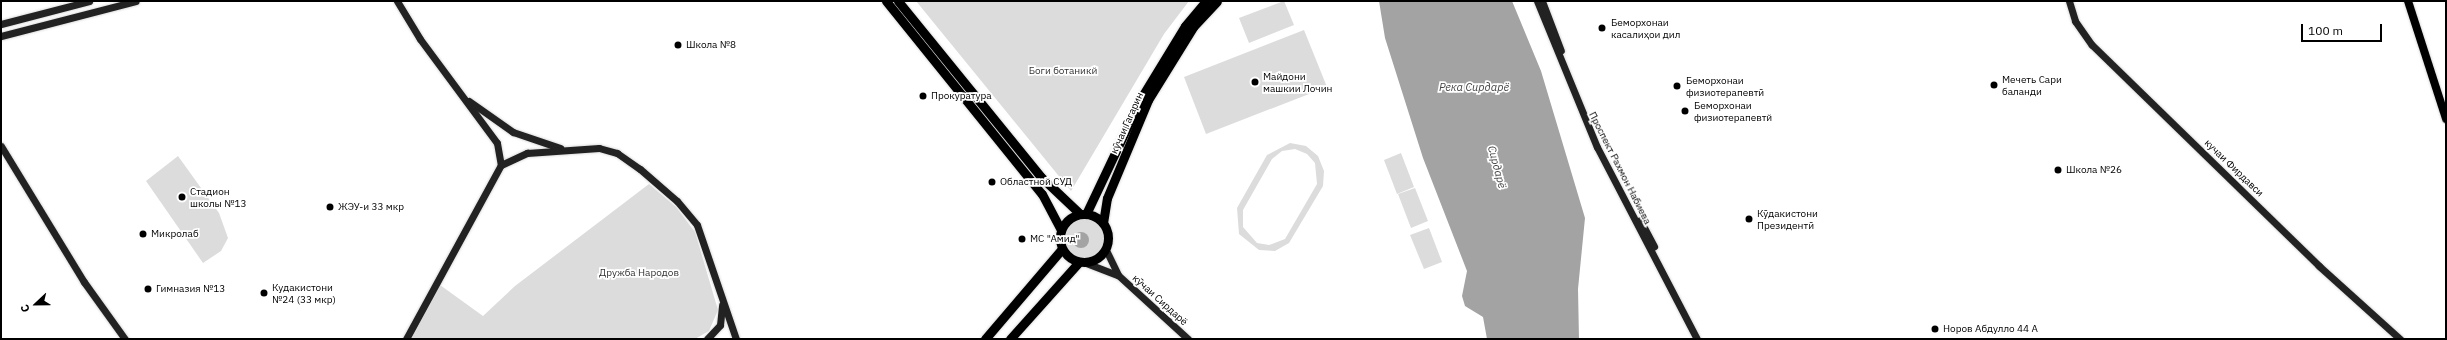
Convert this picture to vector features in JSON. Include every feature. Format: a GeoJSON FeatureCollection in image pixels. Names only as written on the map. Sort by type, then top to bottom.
{"type":"FeatureCollection","features":[{"type":"Feature","properties":{"kind":"highway"},"geometry":{"type":"LineString","coordinates":[[886,1],[1042,194],[1061,230],[1062,249],[985,339]]}},
{"type":"Feature","properties":{"kind":"highway"},"geometry":{"type":"LineString","coordinates":[[898,1],[1040,176],[1083,214],[1103,223],[1108,237],[1106,250],[1082,262],[1063,278],[1010,339]]}},
{"type":"Feature","properties":{"kind":"highway","name":"кӯчаи Гагарин"},"geometry":{"type":"LineString","coordinates":[[1083,214],[1141,98],[1185,26],[1206,1]]}},
{"type":"Feature","properties":{"kind":"highway","name":"кӯчаи Гагарин"},"geometry":{"type":"LineString","coordinates":[[1103,223],[1107,198],[1148,100],[1194,27],[1217,1]]}},
{"type":"Feature","properties":{"kind":"highway"},"geometry":{"type":"LineString","coordinates":[[1061,230],[1068,220],[1083,214]]}},
{"type":"Feature","properties":{"kind":"highway"},"geometry":{"type":"LineString","coordinates":[[1062,249],[1082,262]]}},
{"type":"Feature","properties":{"kind":"main road"},"geometry":{"type":"LineString","coordinates":[[2408,1],[2446,119]]}},
{"type":"Feature","properties":{"kind":"main road"},"geometry":{"type":"LineString","coordinates":[[2412,1],[2446,107]]}},
{"type":"Feature","properties":{"kind":"street"},"geometry":{"type":"LineString","coordinates":[[1,24],[89,1]]}},
{"type":"Feature","properties":{"kind":"street"},"geometry":{"type":"LineString","coordinates":[[1,36],[136,1]]}},
{"type":"Feature","properties":{"kind":"street"},"geometry":{"type":"LineString","coordinates":[[396,1],[447,77],[497,143],[501,165]]}},
{"type":"Feature","properties":{"kind":"street","name":"Проспект Рахмон Набиева"},"geometry":{"type":"LineString","coordinates":[[1537,1],[1597,147],[1697,339]]}},
{"type":"Feature","properties":{"kind":"street","name":"Проспект Рахмон Набиева"},"geometry":{"type":"LineString","coordinates":[[1542,1],[1588,118],[1701,339]]}},
{"type":"Feature","properties":{"kind":"street","name":"кучаи Фирдавси"},"geometry":{"type":"LineString","coordinates":[[2068,1],[2075,21],[2092,44],[2319,266],[2400,339]]}},
{"type":"Feature","properties":{"kind":"street"},"geometry":{"type":"LineString","coordinates":[[447,77],[469,101],[513,132],[563,149]]}},
{"type":"Feature","properties":{"kind":"street"},"geometry":{"type":"LineString","coordinates":[[1,146],[88,288],[126,339]]}},
{"type":"Feature","properties":{"kind":"street"},"geometry":{"type":"LineString","coordinates":[[406,339],[501,165],[527,153],[563,149],[599,148],[617,153],[672,197],[697,225],[736,339]]}},
{"type":"Feature","properties":{"kind":"street"},"geometry":{"type":"LineString","coordinates":[[1106,250],[1118,275]]}},
{"type":"Feature","properties":{"kind":"street"},"geometry":{"type":"LineString","coordinates":[[1082,262],[1118,275]]}},
{"type":"Feature","properties":{"kind":"street","name":"кӯчаи Сирдарё"},"geometry":{"type":"LineString","coordinates":[[1118,275],[1188,339]]}},
{"type":"Feature","properties":{"kind":"street"},"geometry":{"type":"LineString","coordinates":[[707,339],[720,324],[722,297]]}},
{"type":"Feature","properties":{"kind":"green space","name":"Боги ботаникй"},"geometry":{"type":"Polygon","coordinates":[[[916,1],[1189,1],[1164,34],[1071,191],[916,1]]]}},
{"type":"Feature","properties":{"kind":"green space"},"geometry":{"type":"Polygon","coordinates":[[[1284,1],[1294,25],[1249,43],[1239,18],[1284,1]]]}},
{"type":"Feature","properties":{"kind":"green space","name":"Майдони машкии Лочин"},"geometry":{"type":"Polygon","coordinates":[[[1304,30],[1327,87],[1206,134],[1184,77],[1304,30]]]}},
{"type":"Feature","properties":{"kind":"green space"},"geometry":{"type":"Polygon","coordinates":[[[1290,143],[1306,146],[1318,156],[1324,171],[1323,186],[1289,243],[1275,251],[1259,250],[1239,234],[1237,208],[1267,155],[1290,143]],[[1295,149],[1282,151],[1272,159],[1243,210],[1243,227],[1257,243],[1269,245],[1285,239],[1317,184],[1315,163],[1307,154],[1295,149]]]}},
{"type":"Feature","properties":{"kind":"green space"},"geometry":{"type":"Polygon","coordinates":[[[1401,153],[1414,187],[1397,194],[1384,160],[1401,153]]]}},
{"type":"Feature","properties":{"kind":"green space","name":"Стадион школы №13"},"geometry":{"type":"Polygon","coordinates":[[[178,156],[219,213],[228,238],[221,251],[203,263],[146,181],[178,156]]]}},
{"type":"Feature","properties":{"kind":"green space","name":"Дружба Народов"},"geometry":{"type":"Polygon","coordinates":[[[649,184],[676,207],[695,232],[718,310],[709,331],[695,339],[410,339],[440,285],[483,316],[515,286],[649,184]]]}},
{"type":"Feature","properties":{"kind":"green space"},"geometry":{"type":"Polygon","coordinates":[[[1415,188],[1428,221],[1411,228],[1398,194],[1415,188]]]}},
{"type":"Feature","properties":{"kind":"green space"},"geometry":{"type":"Polygon","coordinates":[[[1088,218],[1095,221],[1101,227],[1104,238],[1103,246],[1095,255],[1088,258],[1080,258],[1073,255],[1065,246],[1064,234],[1067,227],[1076,219],[1088,218]]]}},
{"type":"Feature","properties":{"kind":"green space"},"geometry":{"type":"Polygon","coordinates":[[[1429,228],[1442,262],[1424,269],[1410,235],[1429,228]]]}},
{"type":"Feature","properties":{"kind":"water","name":"Река Сирдарё"},"geometry":{"type":"Polygon","coordinates":[[[1379,1],[1512,1],[1541,71],[1585,218],[1578,289],[1579,339],[1487,339],[1483,317],[1465,306],[1462,296],[1467,271],[1423,158],[1385,38],[1379,1]]]}},
{"type":"Feature","properties":{"kind":"water"},"geometry":{"type":"Polygon","coordinates":[[[1078,232],[1084,232],[1089,237],[1087,246],[1084,248],[1078,248],[1073,243],[1073,237],[1078,232]]]}},
{"type":"Feature","properties":{"kind":"place","name":"Беморхонаи касалиҳои дил"},"geometry":{"type":"Point","coordinates":[1602,28]}},
{"type":"Feature","properties":{"kind":"place","name":"Школа №8"},"geometry":{"type":"Point","coordinates":[678,45]}},
{"type":"Feature","properties":{"kind":"place","name":"Майдони машкии Лочин"},"geometry":{"type":"Point","coordinates":[1255,82]}},
{"type":"Feature","properties":{"kind":"place","name":"Мечеть Сари баланди"},"geometry":{"type":"Point","coordinates":[1994,85]}},
{"type":"Feature","properties":{"kind":"place","name":"Беморхонаи физиотерапевтӣ"},"geometry":{"type":"Point","coordinates":[1677,86]}},
{"type":"Feature","properties":{"kind":"place","name":"Прокуратура"},"geometry":{"type":"Point","coordinates":[923,96]}},
{"type":"Feature","properties":{"kind":"place","name":"Беморхонаи физиотерапевтй"},"geometry":{"type":"Point","coordinates":[1685,111]}},
{"type":"Feature","properties":{"kind":"place","name":"Школа №26"},"geometry":{"type":"Point","coordinates":[2058,170]}},
{"type":"Feature","properties":{"kind":"place","name":"Областной СУД"},"geometry":{"type":"Point","coordinates":[992,182]}},
{"type":"Feature","properties":{"kind":"place","name":"Стадион школы №13"},"geometry":{"type":"Point","coordinates":[182,197]}},
{"type":"Feature","properties":{"kind":"place","name":"ЖЭУ-и 33 мкр"},"geometry":{"type":"Point","coordinates":[330,207]}},
{"type":"Feature","properties":{"kind":"place","name":"Кӯдакистони Президентӣ"},"geometry":{"type":"Point","coordinates":[1749,219]}},
{"type":"Feature","properties":{"kind":"place","name":"Микролаб"},"geometry":{"type":"Point","coordinates":[143,234]}},
{"type":"Feature","properties":{"kind":"place","name":"МС \"Амид\""},"geometry":{"type":"Point","coordinates":[1022,239]}},
{"type":"Feature","properties":{"kind":"place","name":"Гимназия №13"},"geometry":{"type":"Point","coordinates":[148,289]}},
{"type":"Feature","properties":{"kind":"place","name":"Кудакистони №24 (33 мкр)"},"geometry":{"type":"Point","coordinates":[264,293]}},
{"type":"Feature","properties":{"kind":"place","name":"Норов Абдулло 44 А"},"geometry":{"type":"Point","coordinates":[1935,329]}},
{"type":"Feature","properties":{"kind":"water label","name":"Сирдарё"},"geometry":{"type":"Point","coordinates":[1497,167]}}]}
